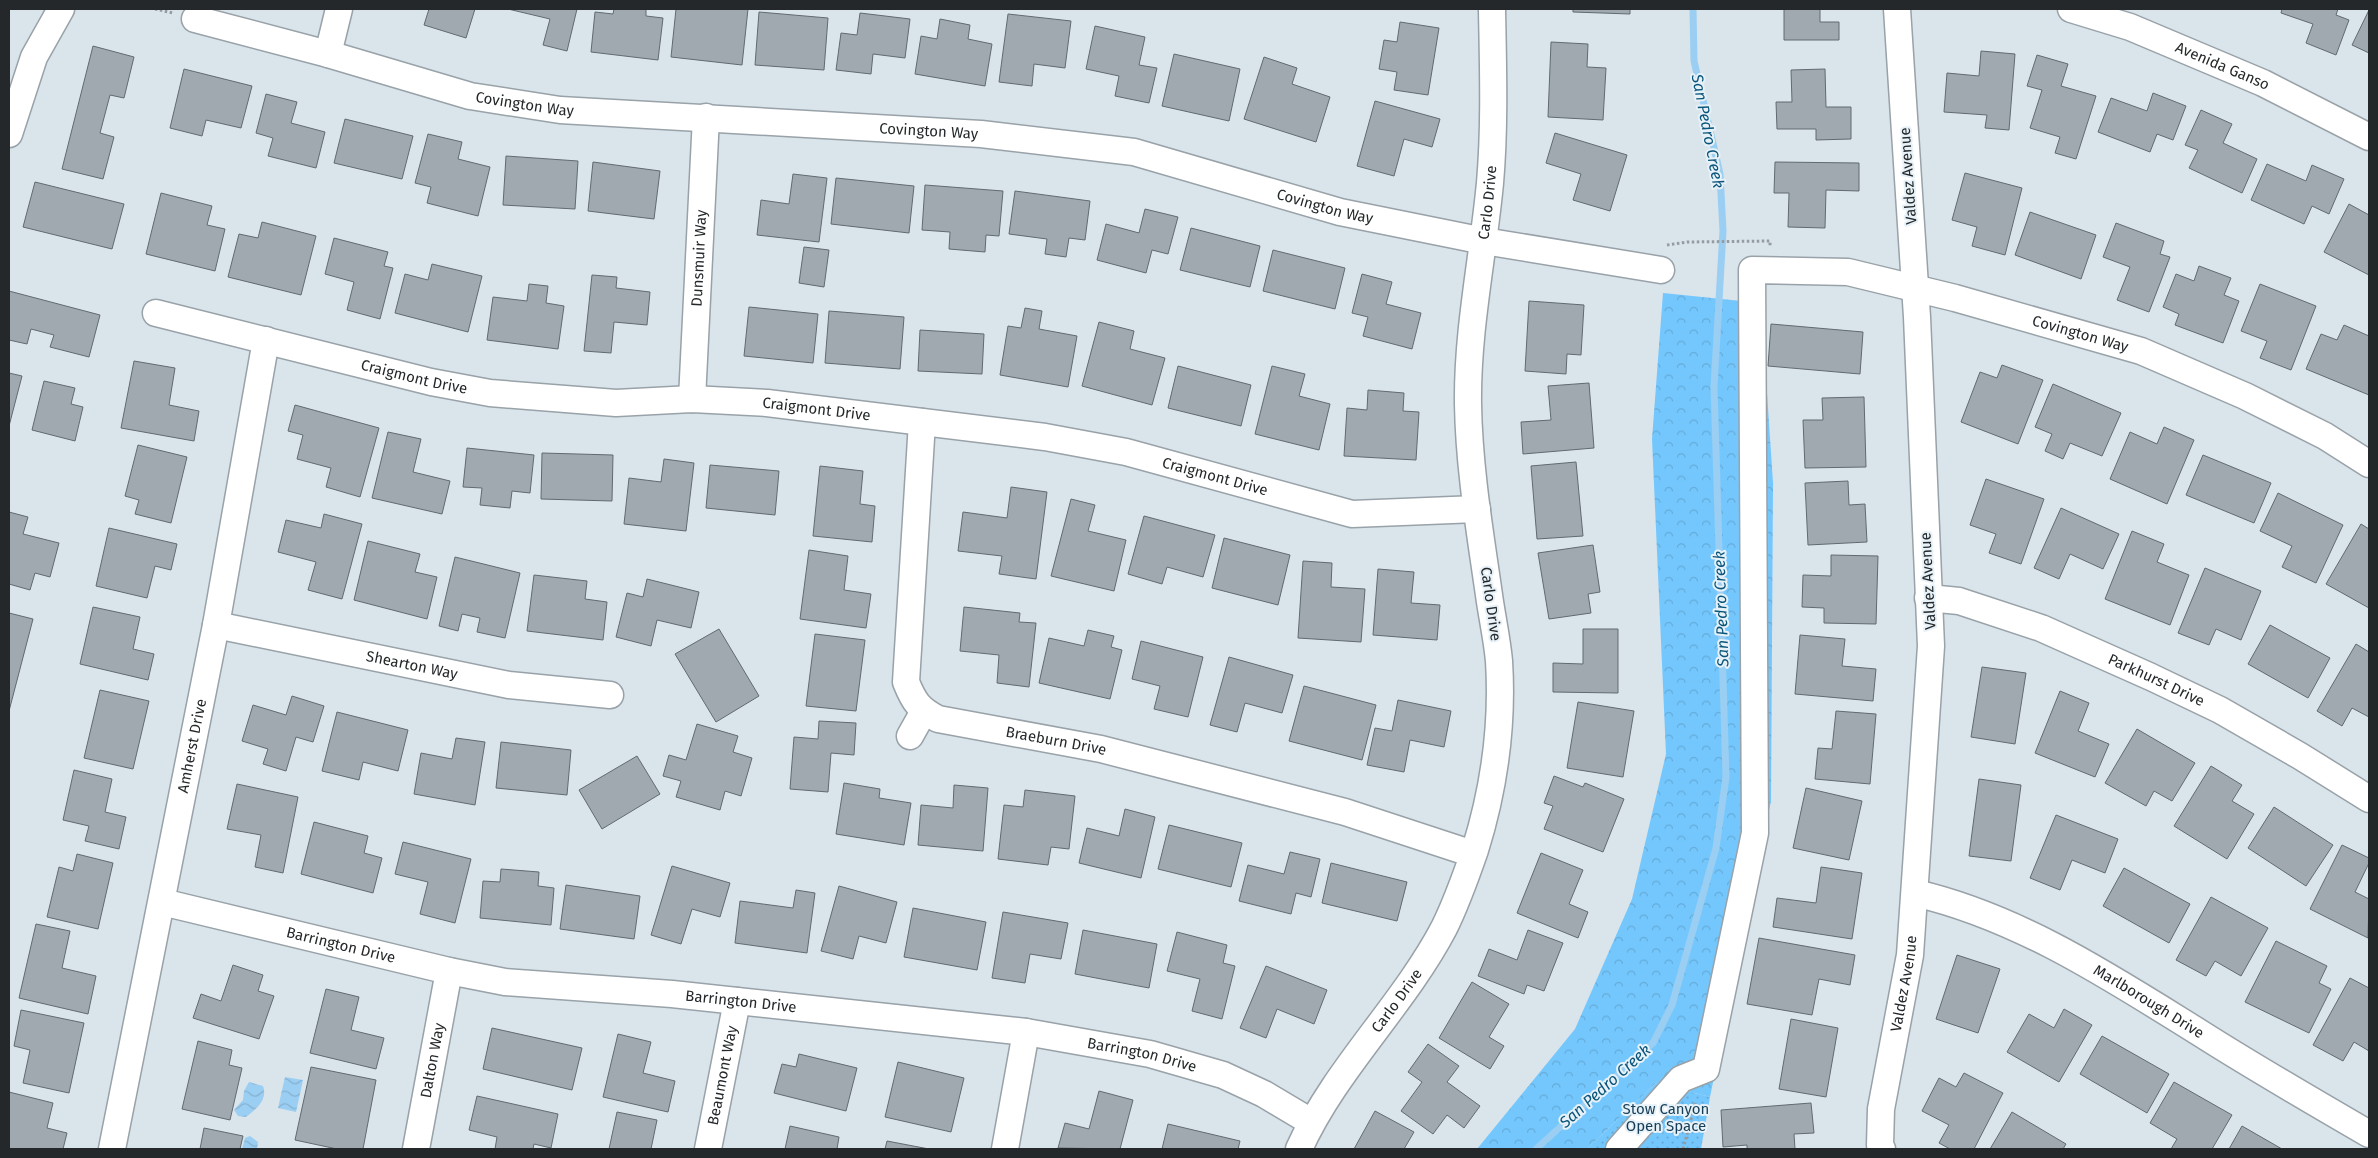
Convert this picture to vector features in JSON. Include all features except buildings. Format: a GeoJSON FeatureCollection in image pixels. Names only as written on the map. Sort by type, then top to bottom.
{"type":"FeatureCollection","features":[{"type":"Feature","properties":{"kind":"street"},"geometry":{"type":"LineString","coordinates":[[9,134],[34,57],[61,9]]}},
{"type":"Feature","properties":{"kind":"street"},"geometry":{"type":"LineString","coordinates":[[328,54],[339,9]]}},
{"type":"Feature","properties":{"kind":"street","name":"Carlo Drive"},"geometry":{"type":"LineString","coordinates":[[1299,1149],[1311,1122],[1414,975],[1444,928],[1485,818],[1494,774],[1500,719],[1499,659],[1477,509],[1468,406],[1470,341],[1484,241],[1493,135],[1492,9]]}},
{"type":"Feature","properties":{"kind":"street","name":"Valdez Avenue"},"geometry":{"type":"LineString","coordinates":[[1882,1149],[1880,1145],[1881,1109],[1910,955],[1931,646],[1915,289],[1897,9]]}},
{"type":"Feature","properties":{"kind":"street","name":"Avenida Ganso"},"geometry":{"type":"LineString","coordinates":[[2071,9],[2130,27],[2264,83],[2369,137]]}},
{"type":"Feature","properties":{"kind":"street","name":"Covington Way"},"geometry":{"type":"LineString","coordinates":[[195,19],[328,54],[470,96],[560,110],[981,134],[1134,152],[1340,212],[1484,241],[1661,270]]}},
{"type":"Feature","properties":{"kind":"street","name":"Dunsmuir Way"},"geometry":{"type":"LineString","coordinates":[[692,400],[706,117]]}},
{"type":"Feature","properties":{"kind":"street","name":"Covington Way"},"geometry":{"type":"LineString","coordinates":[[1706,1069],[1755,832],[1752,270],[1848,272],[2141,351],[2245,396],[2325,436],[2369,464]]}},
{"type":"Feature","properties":{"kind":"street","name":"Craigmont Drive"},"geometry":{"type":"LineString","coordinates":[[156,313],[430,382],[490,393],[616,403],[692,400],[767,403],[1045,437],[1126,452],[1352,514],[1477,509]]}},
{"type":"Feature","properties":{"kind":"street","name":"Amherst Drive"},"geometry":{"type":"LineString","coordinates":[[112,1149],[216,625],[266,340]]}},
{"type":"Feature","properties":{"kind":"street"},"geometry":{"type":"LineString","coordinates":[[910,736],[924,712],[913,699],[906,682],[922,422]]}},
{"type":"Feature","properties":{"kind":"street","name":"Parkhurst Drive"},"geometry":{"type":"LineString","coordinates":[[1928,598],[1959,601],[2041,628],[2152,676],[2220,710],[2300,756],[2369,800]]}},
{"type":"Feature","properties":{"kind":"street","name":"Shearton Way"},"geometry":{"type":"LineString","coordinates":[[216,625],[509,685],[610,695]]}},
{"type":"Feature","properties":{"kind":"street","name":"Braeburn Drive"},"geometry":{"type":"LineString","coordinates":[[924,712],[938,719],[1101,749],[1345,812],[1473,854]]}},
{"type":"Feature","properties":{"kind":"street","name":"Marlborough Drive"},"geometry":{"type":"LineString","coordinates":[[1915,893],[1974,910],[2085,962],[2264,1074],[2369,1134]]}},
{"type":"Feature","properties":{"kind":"street","name":"Barrington Drive"},"geometry":{"type":"LineString","coordinates":[[162,902],[449,971],[505,982],[672,994],[1026,1032],[1150,1054],[1223,1075],[1264,1094],[1311,1122]]}},
{"type":"Feature","properties":{"kind":"street","name":"Dalton Way"},"geometry":{"type":"LineString","coordinates":[[416,1149],[449,971]]}},
{"type":"Feature","properties":{"kind":"street","name":"Beaumont Way"},"geometry":{"type":"LineString","coordinates":[[708,1149],[737,1001]]}},
{"type":"Feature","properties":{"kind":"street"},"geometry":{"type":"LineString","coordinates":[[1006,1149],[1026,1032]]}},
{"type":"Feature","properties":{"kind":"street"},"geometry":{"type":"LineString","coordinates":[[1618,1149],[1681,1079],[1706,1069]]}},
{"type":"Feature","properties":{"kind":"path"},"geometry":{"type":"LineString","coordinates":[[1687,242],[1733,242]]}},
{"type":"Feature","properties":{"kind":"path"},"geometry":{"type":"LineString","coordinates":[[1683,1149],[1706,1069]]}},
{"type":"Feature","properties":{"kind":"green space"},"geometry":{"type":"Polygon","coordinates":[[[1663,293],[1761,303],[1773,483],[1771,801],[1710,1097],[1656,1083],[1587,1149],[1477,1149],[1575,1029],[1632,899],[1666,754],[1652,439],[1663,293]]]}},
{"type":"Feature","properties":{"kind":"green space","name":"Stow Canyon Open Space"},"geometry":{"type":"Polygon","coordinates":[[[1656,1083],[1710,1097],[1701,1149],[1587,1149],[1656,1083]]]}},
{"type":"Feature","properties":{"kind":"water"},"geometry":{"type":"Polygon","coordinates":[[[285,1077],[303,1080],[296,1112],[278,1108],[285,1077]]]}},
{"type":"Feature","properties":{"kind":"water"},"geometry":{"type":"Polygon","coordinates":[[[249,1082],[263,1086],[264,1096],[254,1111],[246,1117],[238,1116],[234,1110],[243,1100],[244,1091],[249,1082]]]}},
{"type":"Feature","properties":{"kind":"water"},"geometry":{"type":"Polygon","coordinates":[[[250,1136],[258,1142],[257,1149],[242,1149],[245,1138],[250,1136]]]}},
{"type":"Feature","properties":{"kind":"waterway","name":"San Pedro Creek"},"geometry":{"type":"LineString","coordinates":[[1536,1149],[1653,1043],[1672,1005],[1716,848],[1726,777],[1714,387],[1723,231],[1720,174],[1694,61],[1693,9]]}}]}
